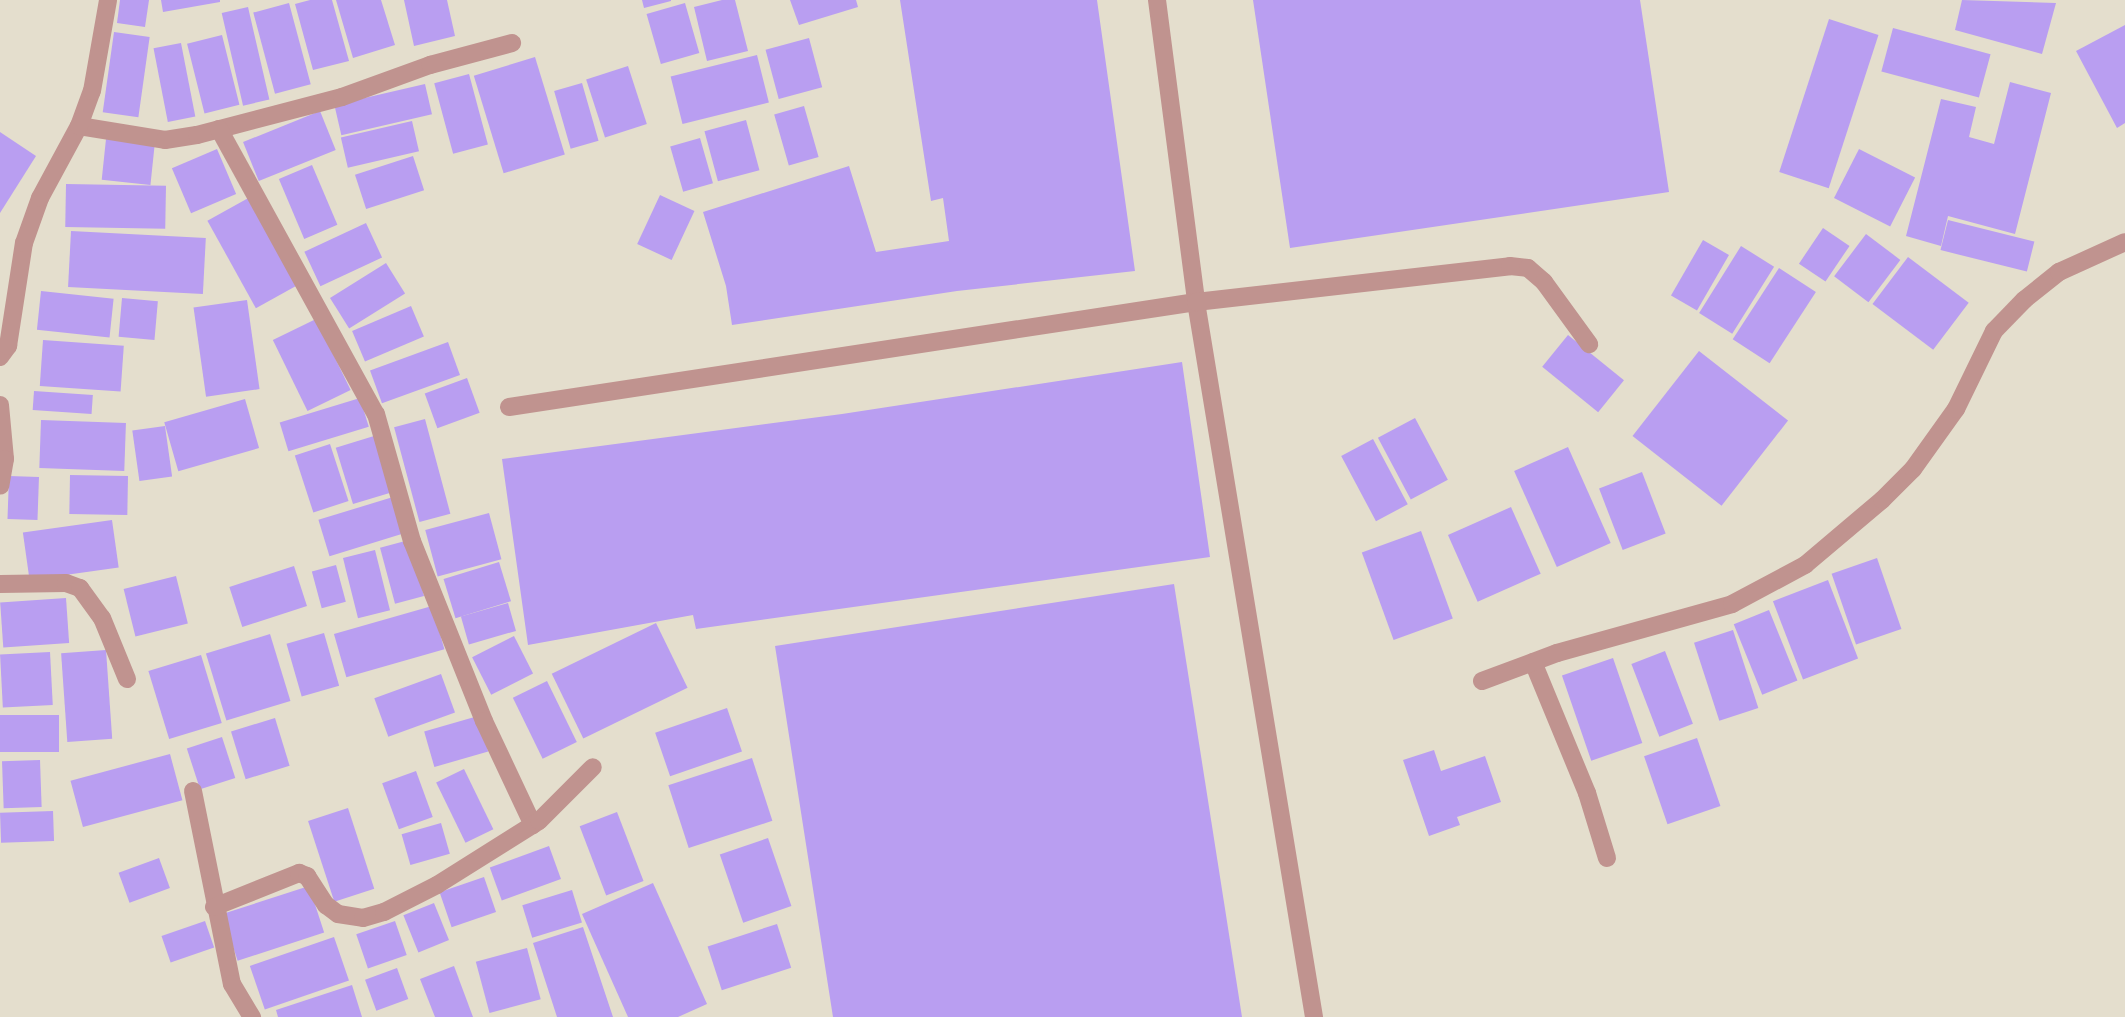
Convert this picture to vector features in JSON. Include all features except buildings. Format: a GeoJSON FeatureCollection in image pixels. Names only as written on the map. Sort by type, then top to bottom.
{"type":"FeatureCollection","features":[{"type":"Feature","properties":{"kind":"street"},"geometry":{"type":"LineString","coordinates":[[0,357],[8,346],[28,231],[40,198],[79,126],[92,91],[108,0]]}},
{"type":"Feature","properties":{"kind":"street"},"geometry":{"type":"LineString","coordinates":[[1157,0],[1196,302],[1314,1017]]}},
{"type":"Feature","properties":{"kind":"street"},"geometry":{"type":"LineString","coordinates":[[79,126],[165,140],[219,129],[342,97],[430,65],[512,43]]}},
{"type":"Feature","properties":{"kind":"street"},"geometry":{"type":"LineString","coordinates":[[219,129],[376,414],[412,541],[484,721],[533,825]]}},
{"type":"Feature","properties":{"kind":"street"},"geometry":{"type":"LineString","coordinates":[[1482,681],[1533,662],[1732,604],[1804,565],[1882,500],[1913,469],[1956,409],[1994,331],[2024,300],[2060,272],[2125,242]]}},
{"type":"Feature","properties":{"kind":"street"},"geometry":{"type":"LineString","coordinates":[[509,407],[1196,302],[1510,266],[1528,268],[1544,282],[1589,344]]}},
{"type":"Feature","properties":{"kind":"street"},"geometry":{"type":"LineString","coordinates":[[0,405],[5,450],[0,486]]}},
{"type":"Feature","properties":{"kind":"street"},"geometry":{"type":"LineString","coordinates":[[0,584],[66,583],[80,588],[102,618],[126,679]]}},
{"type":"Feature","properties":{"kind":"street"},"geometry":{"type":"LineString","coordinates":[[1533,662],[1587,793],[1607,858]]}},
{"type":"Feature","properties":{"kind":"street"},"geometry":{"type":"LineString","coordinates":[[214,908],[299,873],[307,876],[326,905],[338,914],[363,918],[437,885],[533,825],[593,767]]}},
{"type":"Feature","properties":{"kind":"street"},"geometry":{"type":"LineString","coordinates":[[193,791],[214,908],[232,984],[252,1017]]}}]}
